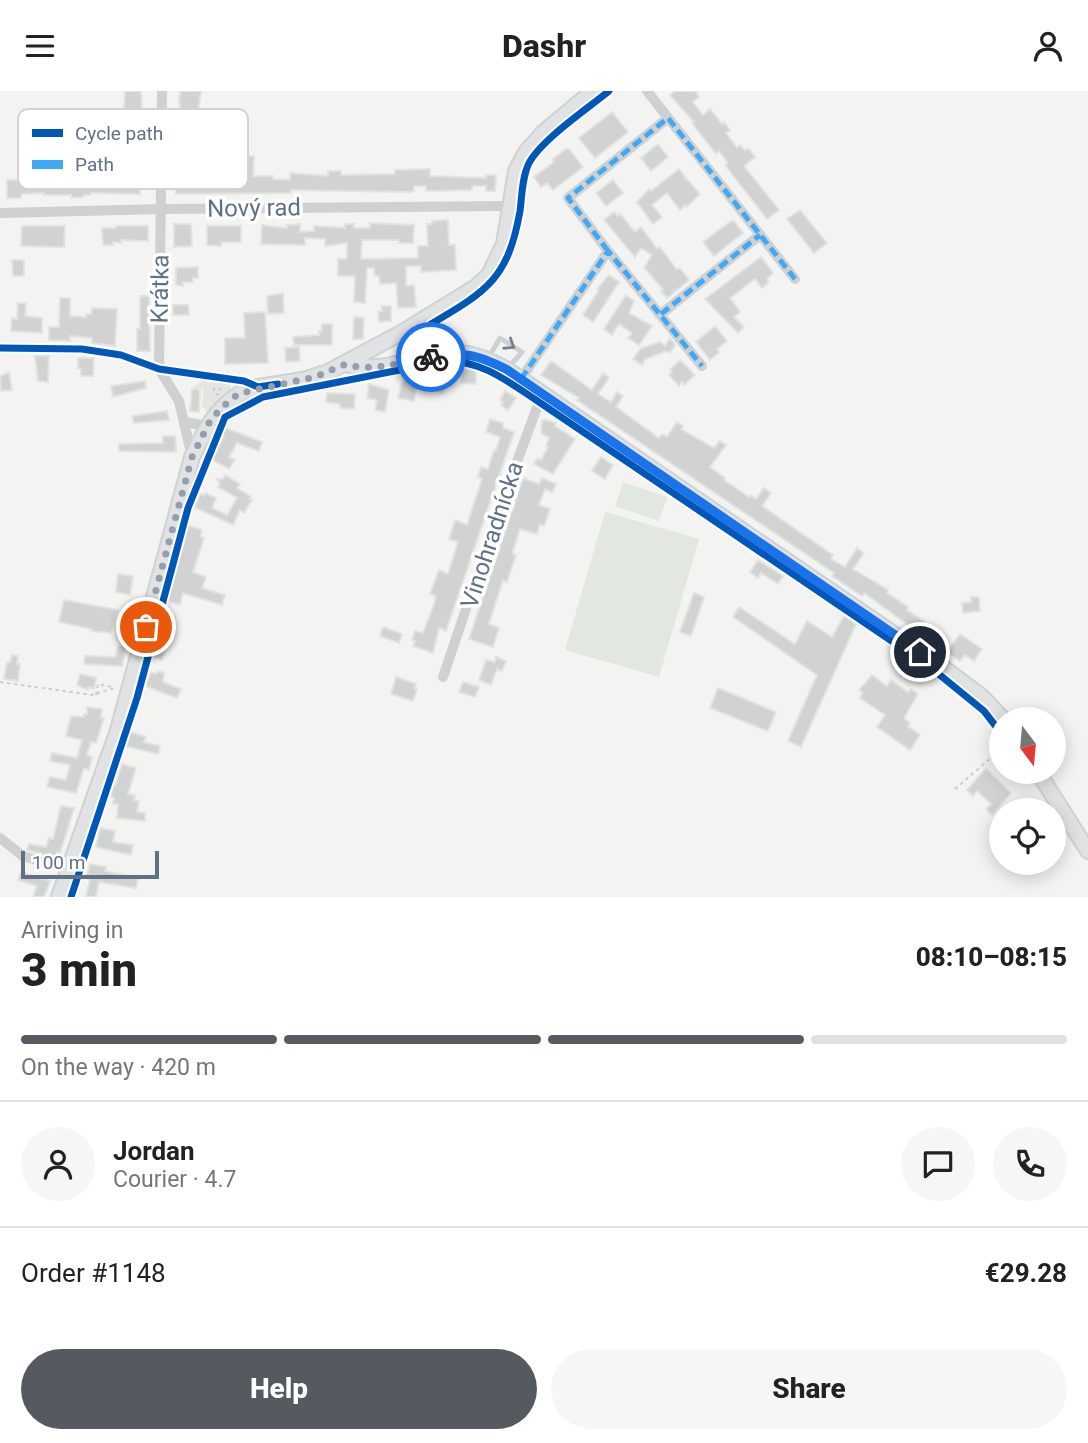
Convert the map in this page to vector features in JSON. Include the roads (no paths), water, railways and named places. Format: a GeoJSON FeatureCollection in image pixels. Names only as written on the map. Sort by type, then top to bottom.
{"type":"FeatureCollection","features":[{"type":"Feature","properties":{"kind":"main road"},"geometry":{"type":"LineString","coordinates":[[59,897],[118,730],[192,457],[207,426],[217,411],[231,399],[258,387],[315,377],[346,364],[476,287],[489,275],[503,244],[516,171],[526,152],[543,133],[593,91]]}},
{"type":"Feature","properties":{"kind":"main road"},"geometry":{"type":"LineString","coordinates":[[346,364],[354,367],[382,366],[461,353],[487,360],[506,369],[942,667],[992,707]]}},
{"type":"Feature","properties":{"kind":"main road"},"geometry":{"type":"LineString","coordinates":[[1045,784],[1088,851]]}},
{"type":"Feature","properties":{"kind":"street","name":"Krátka"},"geometry":{"type":"LineString","coordinates":[[162,91],[162,109]]}},
{"type":"Feature","properties":{"kind":"street"},"geometry":{"type":"LineString","coordinates":[[647,91],[795,279]]}},
{"type":"Feature","properties":{"kind":"street"},"geometry":{"type":"LineString","coordinates":[[668,118],[568,198],[702,366]]}},
{"type":"Feature","properties":{"kind":"street","name":"Krátka"},"geometry":{"type":"LineString","coordinates":[[159,369],[161,189]]}},
{"type":"Feature","properties":{"kind":"street","name":"Nový rad"},"geometry":{"type":"LineString","coordinates":[[0,213],[508,206]]}},
{"type":"Feature","properties":{"kind":"street"},"geometry":{"type":"LineString","coordinates":[[661,314],[760,235]]}},
{"type":"Feature","properties":{"kind":"street"},"geometry":{"type":"LineString","coordinates":[[521,379],[608,251]]}},
{"type":"Feature","properties":{"kind":"street"},"geometry":{"type":"LineString","coordinates":[[0,348],[82,349],[121,355],[159,369],[244,381],[258,387]]}},
{"type":"Feature","properties":{"kind":"street"},"geometry":{"type":"LineString","coordinates":[[159,369],[179,401],[192,457]]}},
{"type":"Feature","properties":{"kind":"street","name":"Vinohradnícka"},"geometry":{"type":"LineString","coordinates":[[443,677],[542,394]]}},
{"type":"Feature","properties":{"kind":"street"},"geometry":{"type":"LineString","coordinates":[[185,422],[207,426]]}},
{"type":"Feature","properties":{"kind":"street"},"geometry":{"type":"LineString","coordinates":[[0,840],[23,856],[70,870]]}},
{"type":"Feature","properties":{"kind":"lane"},"geometry":{"type":"LineString","coordinates":[[487,360],[500,338],[522,352],[506,369]]}}]}
